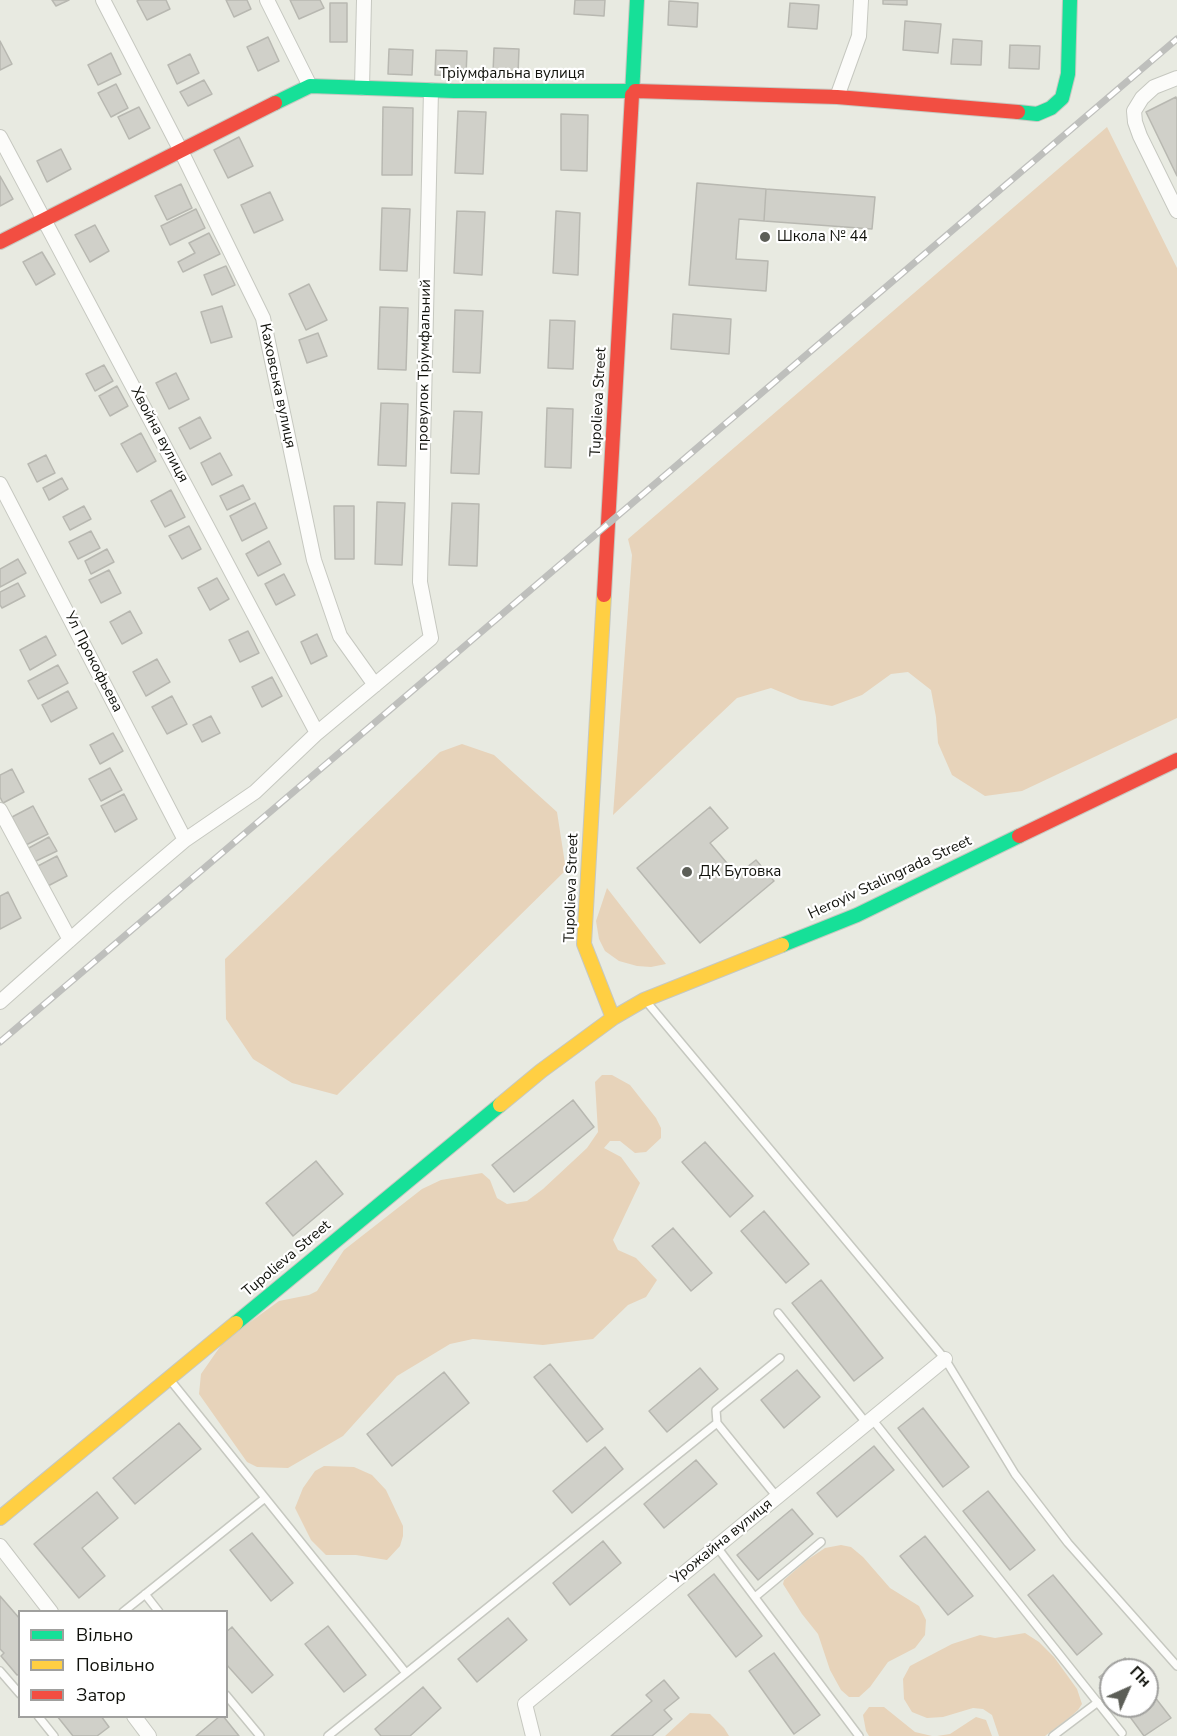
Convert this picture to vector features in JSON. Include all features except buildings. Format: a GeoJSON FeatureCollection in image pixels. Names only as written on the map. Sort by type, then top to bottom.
{"type":"FeatureCollection","features":[{"type":"Feature","properties":{"kind":"street","name":"Каховська вулиця"},"geometry":{"type":"LineString","coordinates":[[103,0],[181,151],[263,318],[314,560],[340,636],[375,685]]}},
{"type":"Feature","properties":{"kind":"street"},"geometry":{"type":"LineString","coordinates":[[267,0],[310,86]]}},
{"type":"Feature","properties":{"kind":"street"},"geometry":{"type":"LineString","coordinates":[[362,88],[364,0]]}},
{"type":"Feature","properties":{"kind":"street","name":"Tupolieva Street"},"geometry":{"type":"LineString","coordinates":[[0,1518],[541,1071],[613,1018],[584,944],[637,0]]}},
{"type":"Feature","properties":{"kind":"street"},"geometry":{"type":"LineString","coordinates":[[837,97],[858,36],[861,0]]}},
{"type":"Feature","properties":{"kind":"street","name":"Тріумфальна вулиця"},"geometry":{"type":"LineString","coordinates":[[0,242],[310,86],[837,97],[1037,114],[1051,108],[1062,98],[1068,74],[1070,0]]}},
{"type":"Feature","properties":{"kind":"street"},"geometry":{"type":"LineString","coordinates":[[1177,78],[1154,87],[1142,98],[1134,111],[1140,136],[1177,211]]}},
{"type":"Feature","properties":{"kind":"street","name":"провулок Тріумфальний"},"geometry":{"type":"LineString","coordinates":[[375,685],[431,638],[420,582],[431,90]]}},
{"type":"Feature","properties":{"kind":"street","name":"Хвойна вулиця"},"geometry":{"type":"LineString","coordinates":[[0,137],[317,732]]}},
{"type":"Feature","properties":{"kind":"street","name":"Ул Прокофьева"},"geometry":{"type":"LineString","coordinates":[[0,484],[185,840]]}},
{"type":"Feature","properties":{"kind":"street"},"geometry":{"type":"LineString","coordinates":[[0,1002],[185,840],[255,792],[317,732],[375,685]]}},
{"type":"Feature","properties":{"kind":"street","name":"Heroyiv Stalingrada Street"},"geometry":{"type":"LineString","coordinates":[[613,1018],[644,999],[857,915],[1177,760]]}},
{"type":"Feature","properties":{"kind":"street"},"geometry":{"type":"LineString","coordinates":[[0,810],[70,940]]}},
{"type":"Feature","properties":{"kind":"street","name":"Урожайна вулиця"},"geometry":{"type":"LineString","coordinates":[[533,1736],[525,1704],[945,1359]]}},
{"type":"Feature","properties":{"kind":"street"},"geometry":{"type":"LineString","coordinates":[[0,1546],[50,1610]]}},
{"type":"Feature","properties":{"kind":"street"},"geometry":{"type":"LineString","coordinates":[[136,1718],[149,1736]]}},
{"type":"Feature","properties":{"kind":"lane"},"geometry":{"type":"LineString","coordinates":[[644,999],[945,1359],[1015,1474],[1068,1543],[1177,1666]]}},
{"type":"Feature","properties":{"kind":"lane"},"geometry":{"type":"LineString","coordinates":[[778,1313],[1122,1732]]}},
{"type":"Feature","properties":{"kind":"lane"},"geometry":{"type":"LineString","coordinates":[[777,1497],[717,1423],[716,1410],[780,1358]]}},
{"type":"Feature","properties":{"kind":"lane"},"geometry":{"type":"LineString","coordinates":[[169,1378],[406,1673]]}},
{"type":"Feature","properties":{"kind":"lane"},"geometry":{"type":"LineString","coordinates":[[328,1736],[717,1423]]}},
{"type":"Feature","properties":{"kind":"lane"},"geometry":{"type":"LineString","coordinates":[[124,1610],[265,1498]]}},
{"type":"Feature","properties":{"kind":"lane"},"geometry":{"type":"LineString","coordinates":[[755,1597],[821,1542]]}},
{"type":"Feature","properties":{"kind":"lane"},"geometry":{"type":"LineString","coordinates":[[717,1546],[859,1736]]}},
{"type":"Feature","properties":{"kind":"lane"},"geometry":{"type":"LineString","coordinates":[[145,1594],[158,1610]]}},
{"type":"Feature","properties":{"kind":"lane"},"geometry":{"type":"LineString","coordinates":[[0,1671],[18,1692]]}},
{"type":"Feature","properties":{"kind":"lane"},"geometry":{"type":"LineString","coordinates":[[228,1697],[260,1736]]}},
{"type":"Feature","properties":{"kind":"lane"},"geometry":{"type":"LineString","coordinates":[[1053,1736],[1098,1702]]}},
{"type":"Feature","properties":{"kind":"lane"},"geometry":{"type":"LineString","coordinates":[[40,1718],[54,1736]]}},
{"type":"Feature","properties":{"kind":"shaded area"},"geometry":{"type":"Polygon","coordinates":[[[1107,127],[1177,268],[1177,718],[1022,791],[985,796],[952,775],[938,743],[931,690],[908,672],[891,674],[862,695],[832,706],[800,700],[771,688],[737,698],[613,815],[632,555],[628,539],[1107,127]]]}},
{"type":"Feature","properties":{"kind":"shaded area"},"geometry":{"type":"Polygon","coordinates":[[[462,744],[494,755],[557,812],[566,870],[337,1095],[292,1083],[253,1059],[226,1019],[225,959],[440,752],[462,744]]]}},
{"type":"Feature","properties":{"kind":"shaded area"},"geometry":{"type":"Polygon","coordinates":[[[607,888],[666,964],[651,967],[637,966],[619,961],[605,951],[599,939],[596,921],[607,888]]]}},
{"type":"Feature","properties":{"kind":"shaded area"},"geometry":{"type":"Polygon","coordinates":[[[602,1075],[612,1075],[630,1085],[661,1128],[661,1138],[646,1152],[635,1153],[620,1141],[610,1141],[604,1148],[621,1157],[640,1183],[613,1240],[618,1250],[636,1258],[657,1280],[646,1297],[628,1305],[593,1339],[543,1345],[473,1339],[450,1344],[397,1376],[343,1436],[288,1468],[257,1467],[247,1462],[199,1394],[201,1374],[224,1341],[279,1301],[309,1295],[317,1291],[344,1250],[422,1189],[441,1180],[482,1173],[490,1180],[497,1198],[507,1204],[527,1201],[587,1148],[598,1132],[595,1082],[602,1075]]]}},
{"type":"Feature","properties":{"kind":"shaded area"},"geometry":{"type":"Polygon","coordinates":[[[324,1466],[354,1467],[372,1475],[386,1490],[403,1526],[400,1546],[387,1560],[356,1555],[326,1555],[311,1540],[295,1508],[303,1488],[315,1471],[324,1466]]]}},
{"type":"Feature","properties":{"kind":"shaded area"},"geometry":{"type":"Polygon","coordinates":[[[841,1545],[851,1547],[863,1557],[890,1588],[919,1606],[926,1620],[925,1635],[915,1648],[888,1662],[870,1687],[859,1697],[849,1697],[841,1690],[830,1670],[818,1634],[783,1584],[784,1580],[807,1560],[825,1548],[841,1545]]]}},
{"type":"Feature","properties":{"kind":"shaded area"},"geometry":{"type":"Polygon","coordinates":[[[1025,1633],[1039,1642],[1054,1657],[1077,1689],[1082,1704],[1069,1718],[1045,1736],[999,1736],[992,1715],[983,1709],[973,1708],[943,1717],[927,1718],[912,1712],[904,1699],[903,1679],[910,1666],[952,1644],[980,1635],[995,1638],[1025,1633]]]}},
{"type":"Feature","properties":{"kind":"shaded area"},"geometry":{"type":"Polygon","coordinates":[[[869,1707],[884,1707],[915,1732],[932,1736],[869,1736],[863,1715],[869,1707]]]}},
{"type":"Feature","properties":{"kind":"shaded area"},"geometry":{"type":"Polygon","coordinates":[[[690,1713],[710,1714],[729,1736],[665,1736],[690,1713]]]}},
{"type":"Feature","properties":{"kind":"shaded area"},"geometry":{"type":"Polygon","coordinates":[[[976,1717],[986,1720],[992,1736],[937,1736],[950,1734],[976,1717]]]}},
{"type":"Feature","properties":{"kind":"railway"},"geometry":{"type":"LineString","coordinates":[[0,1042],[1177,39]]}},
{"type":"Feature","properties":{"kind":"traffic: fast"},"geometry":{"type":"LineString","coordinates":[[632,95],[637,0]]}},
{"type":"Feature","properties":{"kind":"traffic: fast"},"geometry":{"type":"LineString","coordinates":[[1018,112],[1037,114],[1051,108],[1062,98],[1068,74],[1070,0]]}},
{"type":"Feature","properties":{"kind":"traffic: fast"},"geometry":{"type":"LineString","coordinates":[[275,103],[310,86],[454,91],[635,91]]}},
{"type":"Feature","properties":{"kind":"traffic: fast"},"geometry":{"type":"LineString","coordinates":[[782,945],[857,915],[1019,836]]}},
{"type":"Feature","properties":{"kind":"traffic: fast"},"geometry":{"type":"LineString","coordinates":[[236,1323],[500,1105]]}},
{"type":"Feature","properties":{"kind":"traffic: slow"},"geometry":{"type":"LineString","coordinates":[[604,595],[584,944],[613,1018]]}},
{"type":"Feature","properties":{"kind":"traffic: slow"},"geometry":{"type":"LineString","coordinates":[[500,1105],[541,1071],[613,1018],[644,1000],[782,945]]}},
{"type":"Feature","properties":{"kind":"traffic: slow"},"geometry":{"type":"LineString","coordinates":[[0,1518],[236,1323]]}},
{"type":"Feature","properties":{"kind":"traffic: jam"},"geometry":{"type":"LineString","coordinates":[[635,91],[837,97],[1018,112]]}},
{"type":"Feature","properties":{"kind":"traffic: jam"},"geometry":{"type":"LineString","coordinates":[[604,595],[632,95]]}},
{"type":"Feature","properties":{"kind":"traffic: jam"},"geometry":{"type":"LineString","coordinates":[[0,242],[275,103]]}},
{"type":"Feature","properties":{"kind":"traffic: jam"},"geometry":{"type":"LineString","coordinates":[[1019,836],[1177,760]]}},
{"type":"Feature","properties":{"kind":"place","name":"Школа № 44"},"geometry":{"type":"Point","coordinates":[765,237]}},
{"type":"Feature","properties":{"kind":"place","name":"ДК Бутовка"},"geometry":{"type":"Point","coordinates":[687,872]}}]}
